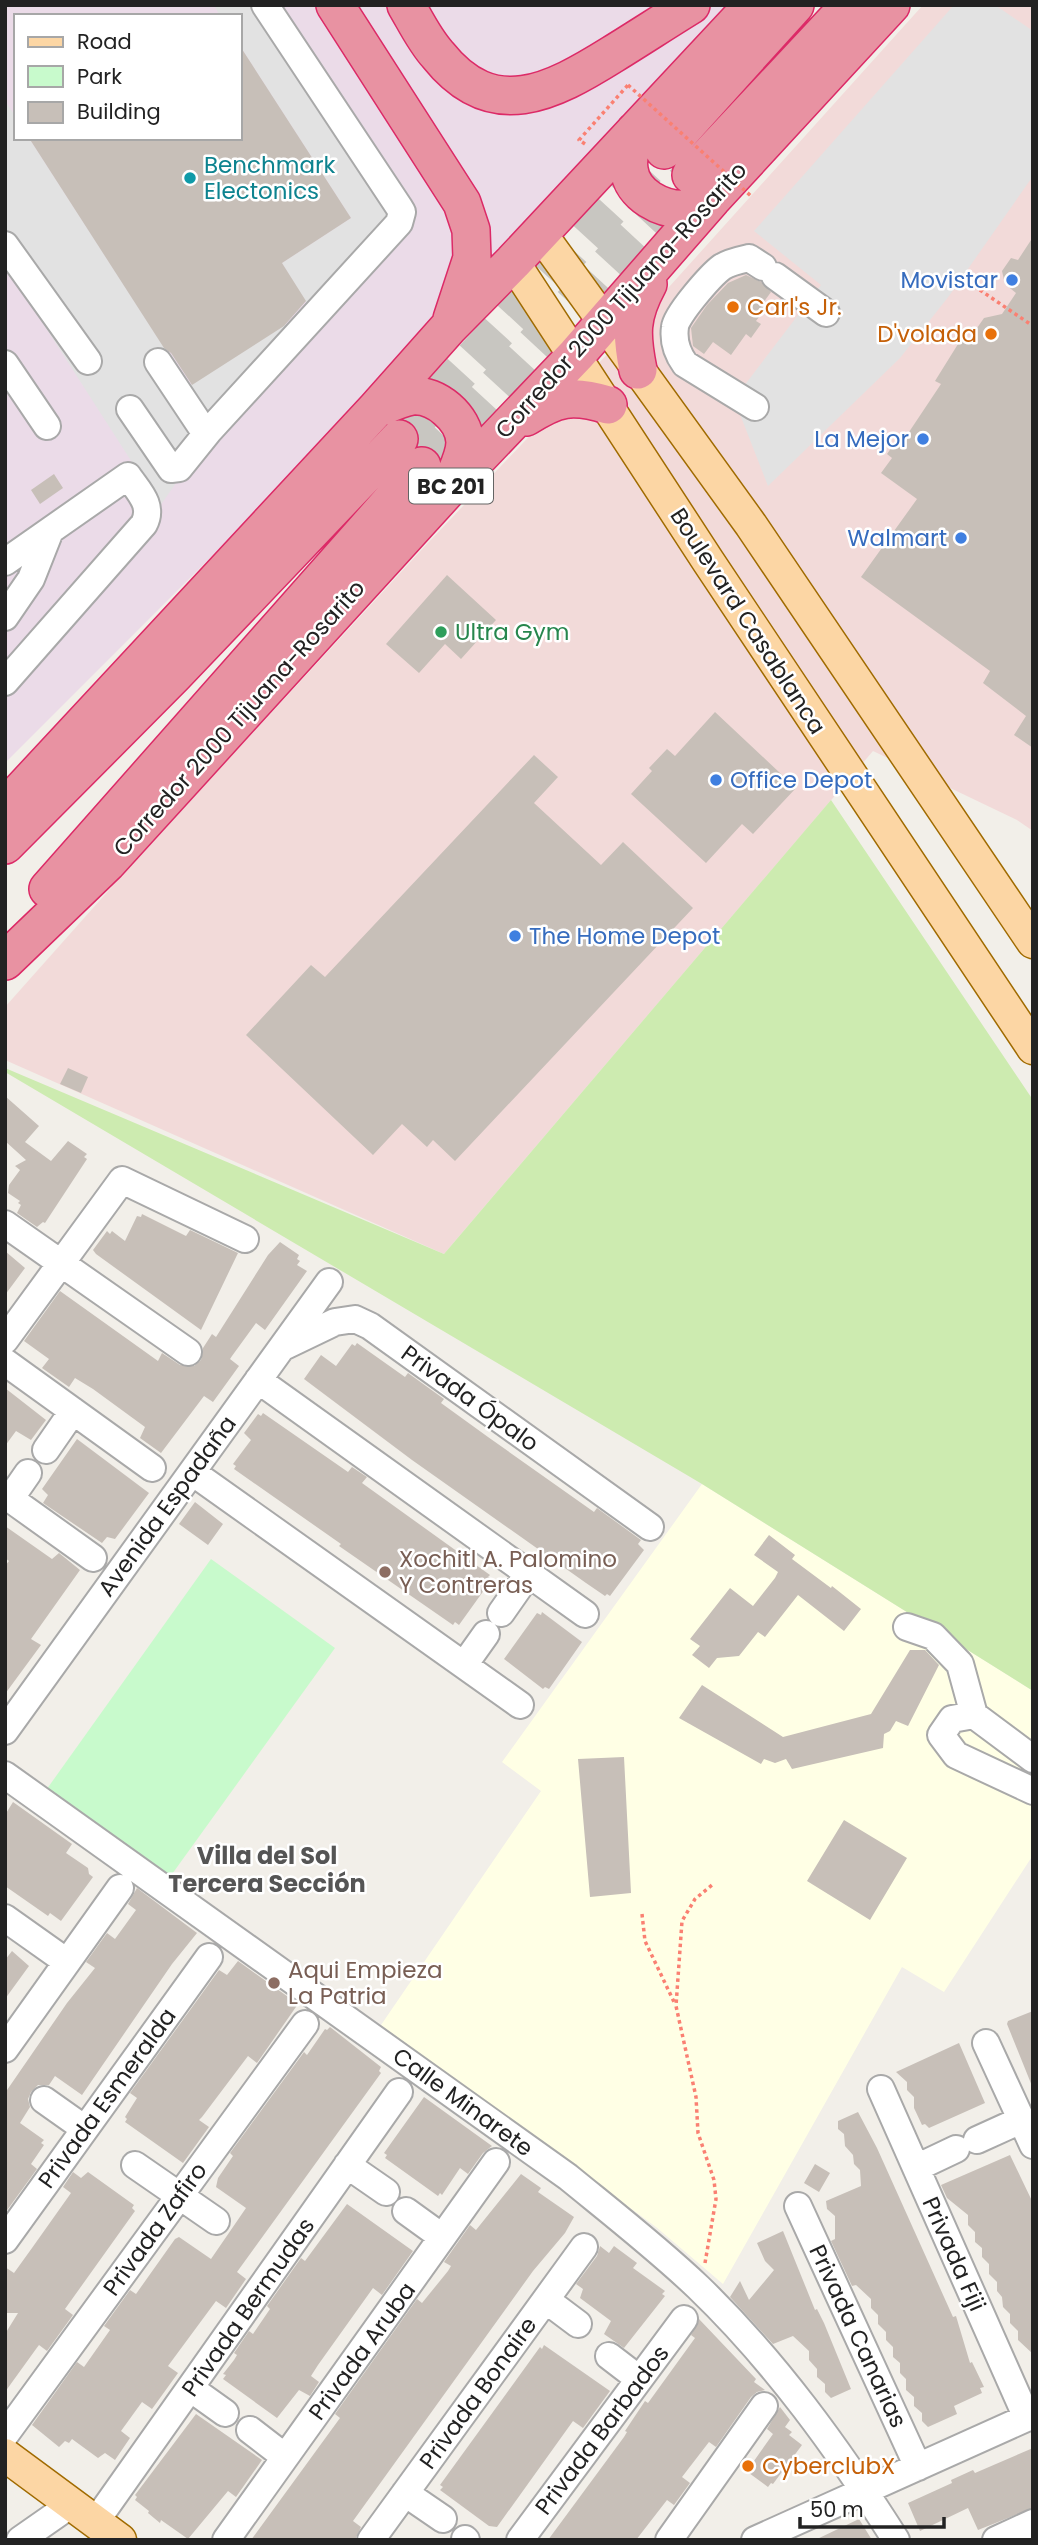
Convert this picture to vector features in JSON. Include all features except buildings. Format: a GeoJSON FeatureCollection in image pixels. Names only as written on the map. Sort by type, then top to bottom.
{"type":"FeatureCollection","features":[{"type":"Feature","properties":{"kind":"highway"},"geometry":{"type":"LineString","coordinates":[[335,5],[462,204],[471,230],[472,258],[449,327]]}},
{"type":"Feature","properties":{"kind":"highway"},"geometry":{"type":"LineString","coordinates":[[406,5],[438,55],[463,80],[497,96],[529,95],[571,80],[655,17],[691,5]]}},
{"type":"Feature","properties":{"kind":"highway"},"geometry":{"type":"LineString","coordinates":[[753,5],[649,141],[630,153],[629,171],[638,189],[653,202],[669,208],[690,209],[702,187],[850,5]]}},
{"type":"Feature","properties":{"kind":"highway"},"geometry":{"type":"LineString","coordinates":[[5,806],[376,409],[449,327],[540,233],[649,141],[794,5]]}},
{"type":"Feature","properties":{"kind":"highway","name":"Corredor 2000 Tijuana-Rosarito"},"geometry":{"type":"LineString","coordinates":[[5,961],[107,863],[424,464],[502,432],[576,355],[665,255],[702,187],[891,5]]}},
{"type":"Feature","properties":{"kind":"highway"},"geometry":{"type":"LineString","coordinates":[[638,370],[632,338],[634,317],[641,296],[665,255]]}},
{"type":"Feature","properties":{"kind":"highway"},"geometry":{"type":"LineString","coordinates":[[5,845],[174,675],[424,464],[463,457],[465,440],[457,420],[448,409],[430,399],[414,396],[376,409]]}},
{"type":"Feature","properties":{"kind":"highway"},"geometry":{"type":"LineString","coordinates":[[502,432],[546,404],[566,398],[583,398],[608,405]]}},
{"type":"Feature","properties":{"kind":"highway"},"geometry":{"type":"LineString","coordinates":[[5,937],[424,464]]}},
{"type":"Feature","properties":{"kind":"highway"},"geometry":{"type":"LineString","coordinates":[[5,976],[107,863]]}},
{"type":"Feature","properties":{"kind":"main road"},"geometry":{"type":"LineString","coordinates":[[540,233],[756,533],[1033,942]]}},
{"type":"Feature","properties":{"kind":"main road","name":"Boulevard Casablanca"},"geometry":{"type":"LineString","coordinates":[[513,262],[708,561],[1033,1048]]}},
{"type":"Feature","properties":{"kind":"main road"},"geometry":{"type":"LineString","coordinates":[[5,2455],[96,2521]]}},
{"type":"Feature","properties":{"kind":"street"},"geometry":{"type":"LineString","coordinates":[[130,409],[172,469],[179,468],[208,432],[400,223],[402,217],[399,206],[265,5]]}},
{"type":"Feature","properties":{"kind":"street"},"geometry":{"type":"LineString","coordinates":[[5,245],[89,361]]}},
{"type":"Feature","properties":{"kind":"street"},"geometry":{"type":"LineString","coordinates":[[755,407],[685,364],[678,354],[674,339],[675,324],[708,280],[722,267],[749,258],[826,313]]}},
{"type":"Feature","properties":{"kind":"street"},"geometry":{"type":"LineString","coordinates":[[158,362],[204,431],[208,432]]}},
{"type":"Feature","properties":{"kind":"street"},"geometry":{"type":"LineString","coordinates":[[5,364],[47,426]]}},
{"type":"Feature","properties":{"kind":"street"},"geometry":{"type":"LineString","coordinates":[[5,562],[128,476],[148,506],[144,524],[5,682]]}},
{"type":"Feature","properties":{"kind":"street"},"geometry":{"type":"LineString","coordinates":[[5,617],[31,579],[50,531]]}},
{"type":"Feature","properties":{"kind":"street"},"geometry":{"type":"LineString","coordinates":[[5,1340],[122,1180],[245,1239]]}},
{"type":"Feature","properties":{"kind":"street"},"geometry":{"type":"LineString","coordinates":[[5,1224],[188,1352]]}},
{"type":"Feature","properties":{"kind":"street","name":"Avenida Espadaña"},"geometry":{"type":"LineString","coordinates":[[5,1731],[329,1282]]}},
{"type":"Feature","properties":{"kind":"street","name":"Privada Ópalo"},"geometry":{"type":"LineString","coordinates":[[280,1349],[335,1322],[355,1319],[370,1326],[650,1527]]}},
{"type":"Feature","properties":{"kind":"street"},"geometry":{"type":"LineString","coordinates":[[5,1362],[152,1468]]}},
{"type":"Feature","properties":{"kind":"street"},"geometry":{"type":"LineString","coordinates":[[258,1380],[585,1614]]}},
{"type":"Feature","properties":{"kind":"street"},"geometry":{"type":"LineString","coordinates":[[46,1450],[73,1411]]}},
{"type":"Feature","properties":{"kind":"street"},"geometry":{"type":"LineString","coordinates":[[192,1472],[520,1706]]}},
{"type":"Feature","properties":{"kind":"street"},"geometry":{"type":"LineString","coordinates":[[28,1474],[8,1497],[93,1558]]}},
{"type":"Feature","properties":{"kind":"street"},"geometry":{"type":"LineString","coordinates":[[464,1665],[529,1573]]}},
{"type":"Feature","properties":{"kind":"street"},"geometry":{"type":"LineString","coordinates":[[907,1627],[933,1636],[960,1664],[974,1715],[1033,1759]]}},
{"type":"Feature","properties":{"kind":"street"},"geometry":{"type":"LineString","coordinates":[[974,1715],[951,1719],[941,1735],[956,1755],[1033,1791]]}},
{"type":"Feature","properties":{"kind":"street","name":"Calle Minarete"},"geometry":{"type":"LineString","coordinates":[[5,1775],[568,2177],[648,2242],[700,2289],[759,2353],[801,2404],[864,2490],[896,2540]]}},
{"type":"Feature","properties":{"kind":"street"},"geometry":{"type":"LineString","coordinates":[[5,2049],[120,1888]]}},
{"type":"Feature","properties":{"kind":"street"},"geometry":{"type":"LineString","coordinates":[[5,1918],[67,1962]]}},
{"type":"Feature","properties":{"kind":"street","name":"Privada Esmeralda"},"geometry":{"type":"LineString","coordinates":[[5,2240],[209,1957]]}},
{"type":"Feature","properties":{"kind":"street","name":"Privada Zafiro"},"geometry":{"type":"LineString","coordinates":[[5,2435],[305,2024]]}},
{"type":"Feature","properties":{"kind":"street"},"geometry":{"type":"LineString","coordinates":[[986,2043],[1033,2146]]}},
{"type":"Feature","properties":{"kind":"street","name":"Privada Fiji"},"geometry":{"type":"LineString","coordinates":[[881,2089],[1030,2417]]}},
{"type":"Feature","properties":{"kind":"street","name":"Privada Bermudas"},"geometry":{"type":"LineString","coordinates":[[20,2540],[96,2521],[399,2092]]}},
{"type":"Feature","properties":{"kind":"street"},"geometry":{"type":"LineString","coordinates":[[44,2100],[85,2129]]}},
{"type":"Feature","properties":{"kind":"street"},"geometry":{"type":"LineString","coordinates":[[916,2168],[1021,2120]]}},
{"type":"Feature","properties":{"kind":"street","name":"Privada Aruba"},"geometry":{"type":"LineString","coordinates":[[226,2540],[496,2162]]}},
{"type":"Feature","properties":{"kind":"street"},"geometry":{"type":"LineString","coordinates":[[135,2165],[216,2221]]}},
{"type":"Feature","properties":{"kind":"street"},"geometry":{"type":"LineString","coordinates":[[347,2165],[386,2192]]}},
{"type":"Feature","properties":{"kind":"street","name":"Privada Canarias"},"geometry":{"type":"LineString","coordinates":[[798,2206],[918,2466]]}},
{"type":"Feature","properties":{"kind":"street"},"geometry":{"type":"LineString","coordinates":[[406,2211],[442,2237]]}},
{"type":"Feature","properties":{"kind":"street","name":"Privada Bonaire"},"geometry":{"type":"LineString","coordinates":[[371,2540],[584,2246]]}},
{"type":"Feature","properties":{"kind":"street"},"geometry":{"type":"LineString","coordinates":[[546,2300],[578,2324]]}},
{"type":"Feature","properties":{"kind":"street","name":"Privada Barbados"},"geometry":{"type":"LineString","coordinates":[[520,2540],[684,2319]]}},
{"type":"Feature","properties":{"kind":"street"},"geometry":{"type":"LineString","coordinates":[[609,2356],[639,2379]]}},
{"type":"Feature","properties":{"kind":"street"},"geometry":{"type":"LineString","coordinates":[[190,2388],[225,2413]]}},
{"type":"Feature","properties":{"kind":"street"},"geometry":{"type":"LineString","coordinates":[[669,2540],[764,2406]]}},
{"type":"Feature","properties":{"kind":"street"},"geometry":{"type":"LineString","coordinates":[[755,2540],[1030,2417]]}},
{"type":"Feature","properties":{"kind":"street"},"geometry":{"type":"LineString","coordinates":[[250,2430],[285,2457]]}},
{"type":"Feature","properties":{"kind":"street"},"geometry":{"type":"LineString","coordinates":[[405,2493],[443,2519]]}},
{"type":"Feature","properties":{"kind":"street"},"geometry":{"type":"LineString","coordinates":[[996,2540],[1026,2531]]}},
{"type":"Feature","properties":{"kind":"path"},"geometry":{"type":"LineString","coordinates":[[593,135],[584,145],[579,140],[628,85],[751,196]]}},
{"type":"Feature","properties":{"kind":"path"},"geometry":{"type":"LineString","coordinates":[[974,286],[1033,326]]}},
{"type":"Feature","properties":{"kind":"path"},"geometry":{"type":"LineString","coordinates":[[676,2006],[681,1921],[695,1899],[712,1885]]}},
{"type":"Feature","properties":{"kind":"path"},"geometry":{"type":"LineString","coordinates":[[642,1914],[645,1941],[676,2006],[696,2097],[698,2133],[714,2180],[716,2199],[700,2289]]}},
{"type":"Feature","properties":{"kind":"shaded area"},"geometry":{"type":"Polygon","coordinates":[[[5,5],[731,5],[438,330],[5,763],[5,5]]]}},
{"type":"Feature","properties":{"kind":"shaded area"},"geometry":{"type":"Polygon","coordinates":[[[214,5],[256,5],[396,219],[201,447],[160,506],[5,264],[5,101],[14,114],[14,140],[30,140],[189,386],[310,309],[282,263],[351,218],[242,49],[242,14],[219,14],[214,5]]]}},
{"type":"Feature","properties":{"kind":"shaded area"},"geometry":{"type":"Polygon","coordinates":[[[923,5],[1033,5],[1033,831],[1017,820],[873,751],[444,1254],[5,1060],[5,1007],[133,863],[426,545],[633,327],[923,5]]]}},
{"type":"Feature","properties":{"kind":"shaded area"},"geometry":{"type":"Polygon","coordinates":[[[954,5],[995,5],[1033,31],[1033,176],[949,296],[900,358],[768,486],[734,399],[821,285],[754,231],[954,5]]]}},
{"type":"Feature","properties":{"kind":"shaded area"},"geometry":{"type":"Polygon","coordinates":[[[702,1484],[1033,1691],[1033,1855],[944,1992],[902,1967],[723,2284],[656,2227],[381,2025],[541,1791],[502,1762],[702,1484]]]}},
{"type":"Feature","properties":{"kind":"green space"},"geometry":{"type":"Polygon","coordinates":[[[831,800],[1033,1100],[1033,1691],[702,1484],[5,1072],[5,1068],[444,1254],[831,800]]]}},
{"type":"Feature","properties":{"kind":"green space"},"geometry":{"type":"Polygon","coordinates":[[[211,1559],[335,1648],[162,1888],[39,1800],[211,1559]]]}},
{"type":"Feature","properties":{"kind":"tunnel"},"geometry":{"type":"LineString","coordinates":[[399,439],[664,150]]}},
{"type":"Feature","properties":{"kind":"tunnel"},"geometry":{"type":"LineString","coordinates":[[422,466],[691,175]]}},
{"type":"Feature","properties":{"kind":"place","name":"Benchmark Electonics"},"geometry":{"type":"Point","coordinates":[190,178]}},
{"type":"Feature","properties":{"kind":"place","name":"Movistar"},"geometry":{"type":"Point","coordinates":[1012,280]}},
{"type":"Feature","properties":{"kind":"place","name":"Carl's Jr."},"geometry":{"type":"Point","coordinates":[733,307]}},
{"type":"Feature","properties":{"kind":"place","name":"D'volada"},"geometry":{"type":"Point","coordinates":[991,334]}},
{"type":"Feature","properties":{"kind":"place","name":"La Mejor"},"geometry":{"type":"Point","coordinates":[923,439]}},
{"type":"Feature","properties":{"kind":"place","name":"Walmart"},"geometry":{"type":"Point","coordinates":[961,538]}},
{"type":"Feature","properties":{"kind":"place","name":"Ultra Gym"},"geometry":{"type":"Point","coordinates":[441,632]}},
{"type":"Feature","properties":{"kind":"place","name":"Office Depot"},"geometry":{"type":"Point","coordinates":[716,780]}},
{"type":"Feature","properties":{"kind":"place","name":"The Home Depot"},"geometry":{"type":"Point","coordinates":[515,936]}},
{"type":"Feature","properties":{"kind":"place","name":"Xochitl A. Palomino Y Contreras"},"geometry":{"type":"Point","coordinates":[385,1572]}},
{"type":"Feature","properties":{"kind":"place","name":"Aqui Empieza La Patria"},"geometry":{"type":"Point","coordinates":[274,1983]}},
{"type":"Feature","properties":{"kind":"place","name":"CyberclubX"},"geometry":{"type":"Point","coordinates":[748,2466]}},
{"type":"Feature","properties":{"kind":"district","name":"Villa del Sol Tercera Sección"},"geometry":{"type":"Point","coordinates":[267,1869]}}]}
